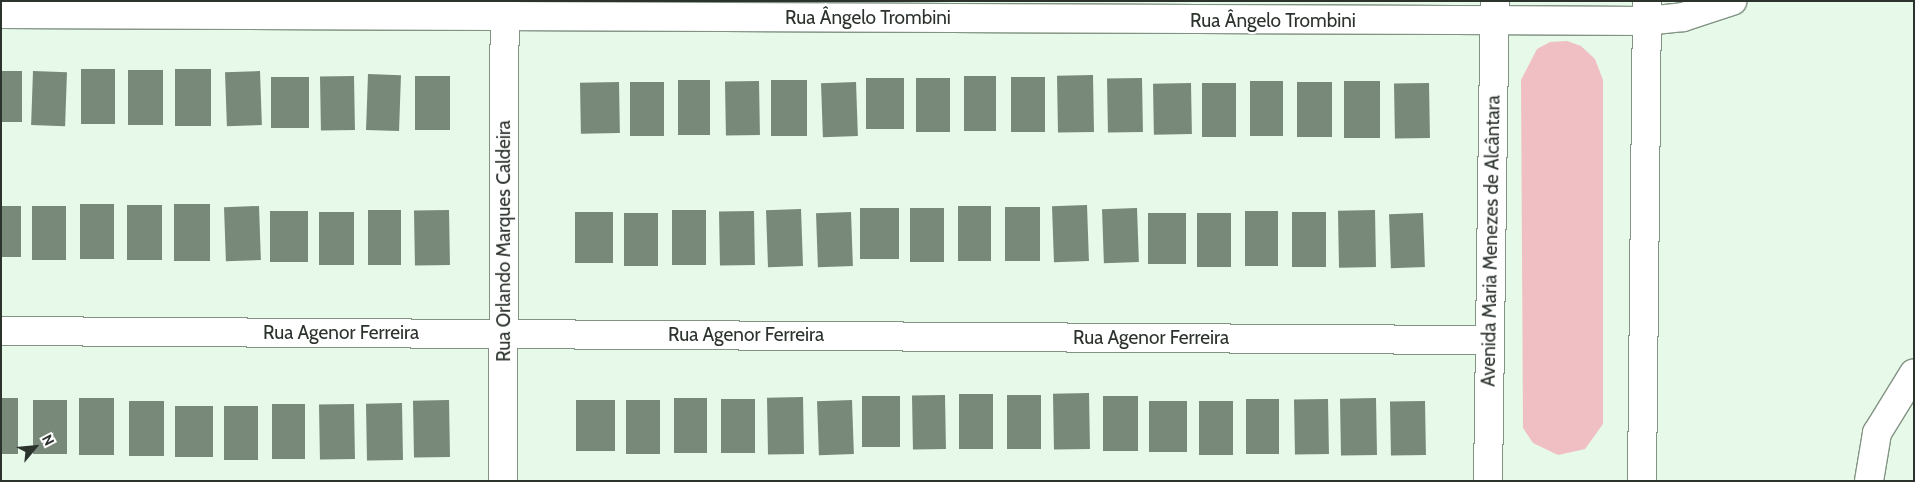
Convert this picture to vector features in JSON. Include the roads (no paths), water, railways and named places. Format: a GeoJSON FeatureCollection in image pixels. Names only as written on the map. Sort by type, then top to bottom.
{"type":"FeatureCollection","features":[{"type":"Feature","properties":{"kind":"street","name":"Rua Ângelo Trombini"},"geometry":{"type":"LineString","coordinates":[[1,14],[505,9],[1646,11],[1684,17],[1732,1]]}},
{"type":"Feature","properties":{"kind":"street","name":"Rua Orlando Marques Caldeira"},"geometry":{"type":"LineString","coordinates":[[503,481],[505,9]]}},
{"type":"Feature","properties":{"kind":"street"},"geometry":{"type":"LineString","coordinates":[[1642,481],[1646,11]]}},
{"type":"Feature","properties":{"kind":"street","name":"Avenida Maria Menezes de Alcântara"},"geometry":{"type":"LineString","coordinates":[[1488,481],[1494,12]]}},
{"type":"Feature","properties":{"kind":"street","name":"Rua Agenor Ferreira"},"geometry":{"type":"LineString","coordinates":[[1,331],[1490,340]]}},
{"type":"Feature","properties":{"kind":"street"},"geometry":{"type":"LineString","coordinates":[[1870,481],[1877,434],[1914,372]]}}]}
